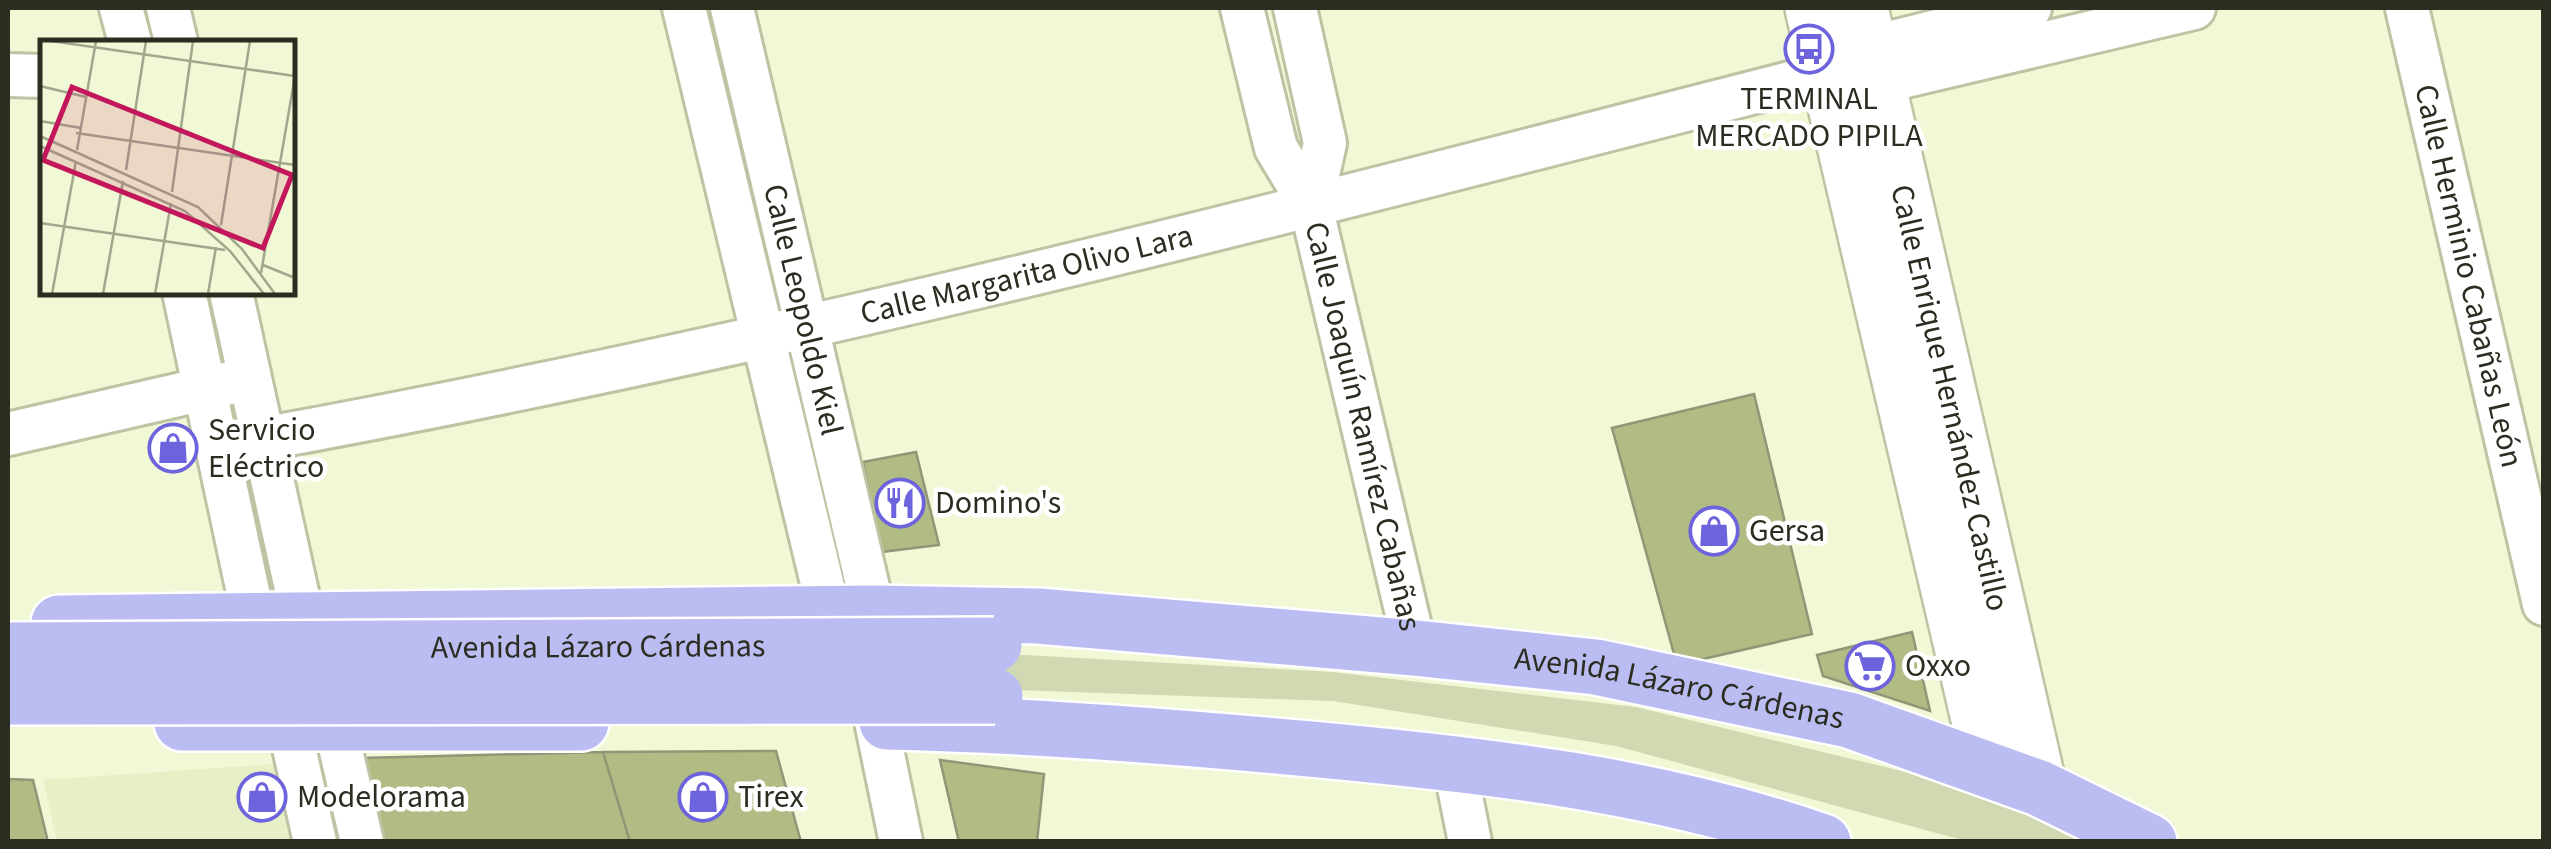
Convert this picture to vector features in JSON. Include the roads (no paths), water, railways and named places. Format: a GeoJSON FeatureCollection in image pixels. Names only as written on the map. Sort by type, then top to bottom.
{"type":"FeatureCollection","features":[{"type":"Feature","properties":{"kind":"highway","name":"Avenida Lázaro Cárdenas"},"geometry":{"type":"LineString","coordinates":[[8,623],[852,612],[1038,616],[1415,648],[1596,667],[1850,720],[2015,779],[2149,842]]}},
{"type":"Feature","properties":{"kind":"highway"},"geometry":{"type":"LineString","coordinates":[[15,712],[29,648],[38,636],[63,623]]}},
{"type":"Feature","properties":{"kind":"highway","name":"Avenida Lázaro Cárdenas"},"geometry":{"type":"LineString","coordinates":[[15,712],[994,670],[1189,626]]}},
{"type":"Feature","properties":{"kind":"highway","name":"Avenida Lázaro Cárdenas"},"geometry":{"type":"LineString","coordinates":[[8,650],[994,670],[1174,737]]}},
{"type":"Feature","properties":{"kind":"highway","name":"Avenida Lázaro Cárdenas"},"geometry":{"type":"LineString","coordinates":[[15,712],[312,725],[1029,725],[1454,762],[1622,787],[1764,821],[1823,842]]}},
{"type":"Feature","properties":{"kind":"main road","name":"Calle Enrique Hernández Castillo"},"geometry":{"type":"LineString","coordinates":[[1813,8],[1859,53],[2015,779]]}},
{"type":"Feature","properties":{"kind":"street"},"geometry":{"type":"LineString","coordinates":[[121,8],[129,40]]}},
{"type":"Feature","properties":{"kind":"street"},"geometry":{"type":"LineString","coordinates":[[168,8],[176,40]]}},
{"type":"Feature","properties":{"kind":"street","name":"Calle Leopoldo Kiel"},"geometry":{"type":"LineString","coordinates":[[684,8],[763,338],[852,612]]}},
{"type":"Feature","properties":{"kind":"street","name":"Calle Leopoldo Kiel"},"geometry":{"type":"LineString","coordinates":[[732,8],[806,327],[852,612]]}},
{"type":"Feature","properties":{"kind":"street","name":"Calle Joaquín Ramírez Cabañas"},"geometry":{"type":"LineString","coordinates":[[1242,8],[1276,148],[1311,206],[1415,648]]}},
{"type":"Feature","properties":{"kind":"street","name":"Calle Joaquín Ramírez Cabañas"},"geometry":{"type":"LineString","coordinates":[[1294,8],[1325,142],[1311,206]]}},
{"type":"Feature","properties":{"kind":"street","name":"Calle Margarita Olivo Lara"},"geometry":{"type":"LineString","coordinates":[[217,447],[763,338],[1311,206],[2030,8]]}},
{"type":"Feature","properties":{"kind":"street","name":"Calle Margarita Olivo Lara"},"geometry":{"type":"LineString","coordinates":[[1859,53],[2194,8]]}},
{"type":"Feature","properties":{"kind":"street","name":"Calle Herminio Cabañas León"},"geometry":{"type":"LineString","coordinates":[[2407,8],[2544,604]]}},
{"type":"Feature","properties":{"kind":"street"},"geometry":{"type":"LineString","coordinates":[[8,75],[40,76]]}},
{"type":"Feature","properties":{"kind":"street"},"geometry":{"type":"LineString","coordinates":[[185,295],[217,447],[279,620]]}},
{"type":"Feature","properties":{"kind":"street"},"geometry":{"type":"LineString","coordinates":[[232,295],[263,439],[279,620]]}},
{"type":"Feature","properties":{"kind":"street"},"geometry":{"type":"LineString","coordinates":[[8,434],[250,378]]}},
{"type":"Feature","properties":{"kind":"street"},"geometry":{"type":"LineString","coordinates":[[876,722],[901,842]]}},
{"type":"Feature","properties":{"kind":"street"},"geometry":{"type":"LineString","coordinates":[[312,725],[315,842]]}},
{"type":"Feature","properties":{"kind":"street"},"geometry":{"type":"LineString","coordinates":[[312,725],[362,842]]}},
{"type":"Feature","properties":{"kind":"street"},"geometry":{"type":"LineString","coordinates":[[1454,762],[1470,842]]}},
{"type":"Feature","properties":{"kind":"place","name":"TERMINAL MERCADO PIPILA"},"geometry":{"type":"Point","coordinates":[1809,49]}},
{"type":"Feature","properties":{"kind":"place","name":"Servicio Eléctrico"},"geometry":{"type":"Point","coordinates":[173,448]}},
{"type":"Feature","properties":{"kind":"place","name":"Domino's"},"geometry":{"type":"Point","coordinates":[900,503]}},
{"type":"Feature","properties":{"kind":"place","name":"Gersa"},"geometry":{"type":"Point","coordinates":[1714,531]}},
{"type":"Feature","properties":{"kind":"place","name":"Oxxo"},"geometry":{"type":"Point","coordinates":[1870,666]}},
{"type":"Feature","properties":{"kind":"place","name":"Modelorama"},"geometry":{"type":"Point","coordinates":[262,797]}},
{"type":"Feature","properties":{"kind":"place","name":"Tirex"},"geometry":{"type":"Point","coordinates":[703,797]}}]}
